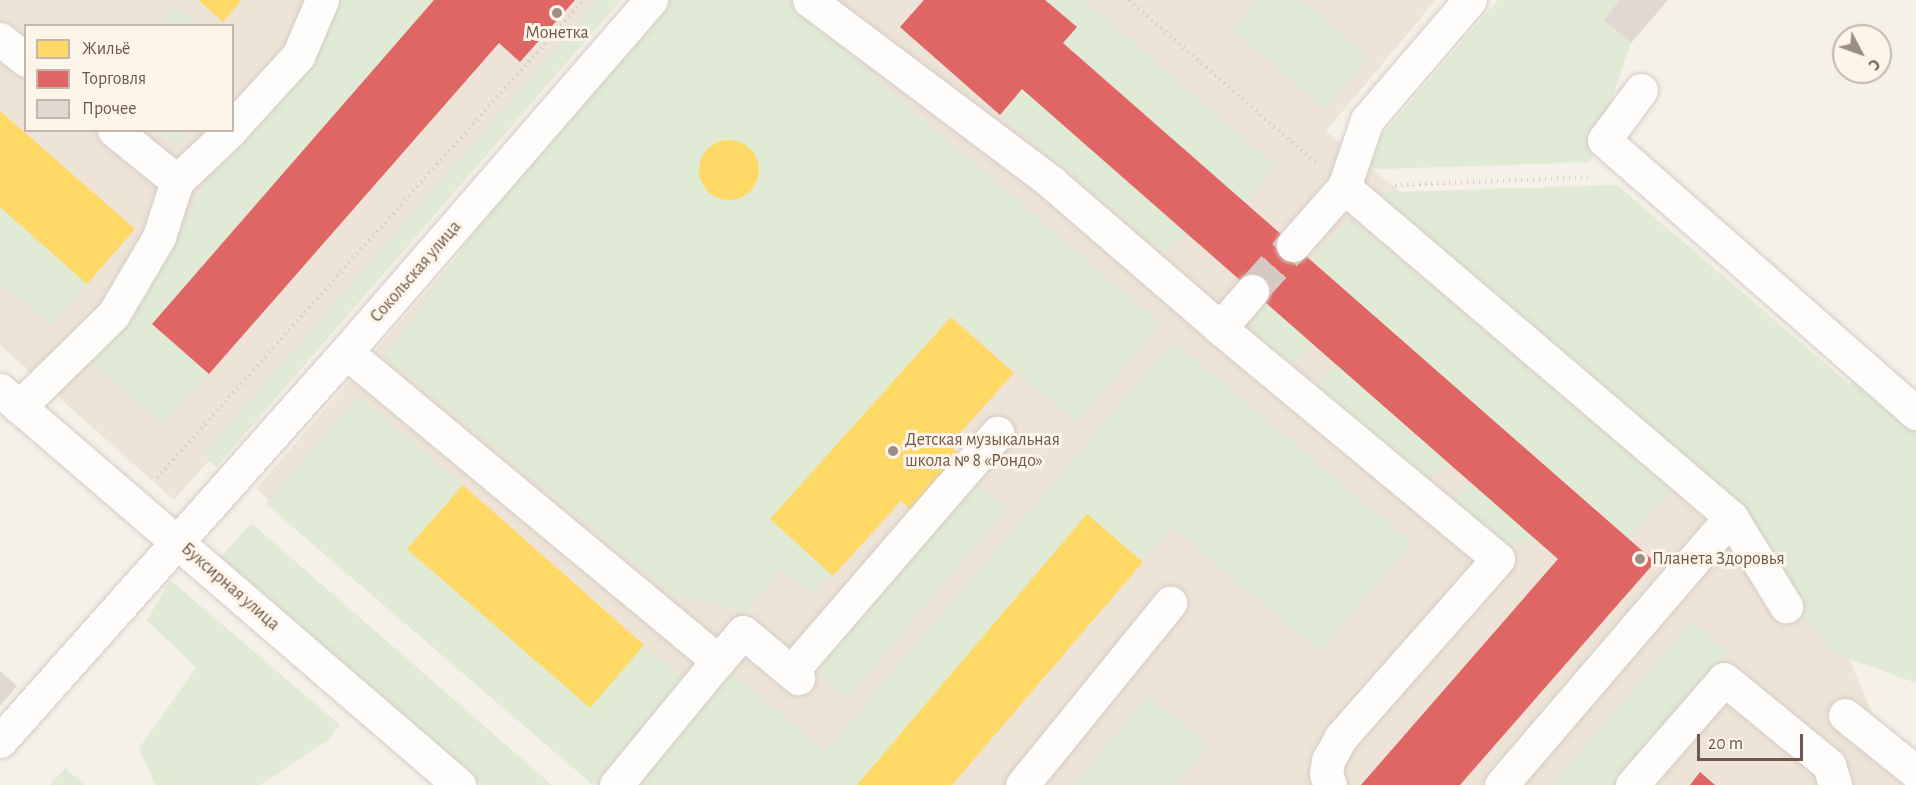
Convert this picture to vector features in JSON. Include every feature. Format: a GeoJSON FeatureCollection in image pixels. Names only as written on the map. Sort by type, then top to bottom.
{"type":"FeatureCollection","features":[{"type":"Feature","properties":{"kind":"street"},"geometry":{"type":"LineString","coordinates":[[234,127],[298,56],[322,0]]}},
{"type":"Feature","properties":{"kind":"street","name":"Сокольская улица"},"geometry":{"type":"LineString","coordinates":[[0,741],[346,352],[651,0]]}},
{"type":"Feature","properties":{"kind":"street"},"geometry":{"type":"LineString","coordinates":[[809,0],[1052,182],[1220,328],[1498,559],[1341,737],[1329,760],[1326,774],[1330,785]]}},
{"type":"Feature","properties":{"kind":"street"},"geometry":{"type":"LineString","coordinates":[[1293,245],[1344,187],[1367,120],[1470,0]]}},
{"type":"Feature","properties":{"kind":"street"},"geometry":{"type":"LineString","coordinates":[[0,39],[24,58]]}},
{"type":"Feature","properties":{"kind":"street"},"geometry":{"type":"LineString","coordinates":[[1641,90],[1604,140],[1916,413]]}},
{"type":"Feature","properties":{"kind":"street"},"geometry":{"type":"LineString","coordinates":[[116,132],[177,181]]}},
{"type":"Feature","properties":{"kind":"street"},"geometry":{"type":"LineString","coordinates":[[10,398],[112,315],[159,237],[177,181],[229,132]]}},
{"type":"Feature","properties":{"kind":"street"},"geometry":{"type":"LineString","coordinates":[[1344,187],[1731,518],[1786,606]]}},
{"type":"Feature","properties":{"kind":"street"},"geometry":{"type":"LineString","coordinates":[[1220,328],[1252,291]]}},
{"type":"Feature","properties":{"kind":"street"},"geometry":{"type":"LineString","coordinates":[[346,352],[718,661]]}},
{"type":"Feature","properties":{"kind":"street","name":"Буксирная улица"},"geometry":{"type":"LineString","coordinates":[[10,398],[459,785]]}},
{"type":"Feature","properties":{"kind":"street"},"geometry":{"type":"LineString","coordinates":[[616,785],[743,632],[794,675],[998,433]]}},
{"type":"Feature","properties":{"kind":"street"},"geometry":{"type":"LineString","coordinates":[[1501,785],[1731,518]]}},
{"type":"Feature","properties":{"kind":"street"},"geometry":{"type":"LineString","coordinates":[[1022,785],[1170,603]]}},
{"type":"Feature","properties":{"kind":"street"},"geometry":{"type":"LineString","coordinates":[[1632,785],[1724,679],[1829,765],[1835,785]]}},
{"type":"Feature","properties":{"kind":"street"},"geometry":{"type":"LineString","coordinates":[[1845,715],[1916,772]]}},
{"type":"Feature","properties":{"kind":"path"},"geometry":{"type":"LineString","coordinates":[[182,449],[584,0]]}},
{"type":"Feature","properties":{"kind":"path"},"geometry":{"type":"LineString","coordinates":[[1129,0],[1344,187],[1644,175]]}},
{"type":"Feature","properties":{"kind":"shaded area"},"geometry":{"type":"Polygon","coordinates":[[[0,0],[617,0],[174,500],[0,345],[0,0]]]}},
{"type":"Feature","properties":{"kind":"shaded area"},"geometry":{"type":"Polygon","coordinates":[[[679,0],[1436,0],[1326,131],[1788,512],[1902,785],[597,785],[256,489],[679,0]]]}},
{"type":"Feature","properties":{"kind":"green space"},"geometry":{"type":"Polygon","coordinates":[[[334,0],[434,0],[152,324],[209,374],[162,425],[87,357],[131,305],[176,239],[213,168],[334,0]]]}},
{"type":"Feature","properties":{"kind":"green space"},"geometry":{"type":"Polygon","coordinates":[[[598,0],[621,0],[216,467],[203,455],[598,0]]]}},
{"type":"Feature","properties":{"kind":"green space"},"geometry":{"type":"Polygon","coordinates":[[[667,0],[785,0],[1161,324],[1077,422],[951,317],[770,519],[833,576],[810,594],[781,570],[748,611],[676,597],[385,357],[498,199],[667,0]]]}},
{"type":"Feature","properties":{"kind":"green space"},"geometry":{"type":"Polygon","coordinates":[[[1045,0],[1085,0],[1276,167],[1245,203],[1063,43],[1077,27],[1045,0]]]}},
{"type":"Feature","properties":{"kind":"green space"},"geometry":{"type":"Polygon","coordinates":[[[1258,0],[1303,0],[1369,57],[1325,109],[1232,30],[1258,0]]]}},
{"type":"Feature","properties":{"kind":"green space"},"geometry":{"type":"Polygon","coordinates":[[[1498,0],[1620,0],[1603,20],[1631,43],[1590,162],[1352,170],[1498,0]]]}},
{"type":"Feature","properties":{"kind":"green space"},"geometry":{"type":"Polygon","coordinates":[[[176,6],[197,24],[160,24],[176,6]]]}},
{"type":"Feature","properties":{"kind":"green space"},"geometry":{"type":"Polygon","coordinates":[[[1022,89],[1186,233],[1167,254],[1000,115],[1022,89]]]}},
{"type":"Feature","properties":{"kind":"green space"},"geometry":{"type":"Polygon","coordinates":[[[159,132],[189,132],[176,146],[159,132]]]}},
{"type":"Feature","properties":{"kind":"green space"},"geometry":{"type":"Polygon","coordinates":[[[1617,185],[1849,384],[1860,374],[1916,420],[1916,683],[1834,653],[1777,582],[1362,193],[1617,185]]]}},
{"type":"Feature","properties":{"kind":"green space"},"geometry":{"type":"Polygon","coordinates":[[[0,207],[87,284],[52,325],[0,283],[0,207]]]}},
{"type":"Feature","properties":{"kind":"green space"},"geometry":{"type":"Polygon","coordinates":[[[1350,218],[1672,490],[1629,539],[1311,262],[1350,218]]]}},
{"type":"Feature","properties":{"kind":"green space"},"geometry":{"type":"Polygon","coordinates":[[[1265,302],[1312,343],[1293,365],[1253,331],[1258,312],[1265,302]]]}},
{"type":"Feature","properties":{"kind":"green space"},"geometry":{"type":"Polygon","coordinates":[[[1174,341],[1412,543],[1320,652],[1172,527],[1143,562],[857,785],[633,785],[730,671],[826,751],[1174,341]]]}},
{"type":"Feature","properties":{"kind":"green space"},"geometry":{"type":"Polygon","coordinates":[[[1335,364],[1447,462],[1430,480],[1314,387],[1335,364]]]}},
{"type":"Feature","properties":{"kind":"green space"},"geometry":{"type":"Polygon","coordinates":[[[359,396],[463,485],[407,550],[590,707],[644,645],[684,680],[593,785],[266,504],[359,396]]]}},
{"type":"Feature","properties":{"kind":"green space"},"geometry":{"type":"Polygon","coordinates":[[[975,482],[1007,509],[847,699],[816,673],[975,482]]]}},
{"type":"Feature","properties":{"kind":"green space"},"geometry":{"type":"Polygon","coordinates":[[[1469,482],[1540,543],[1505,543],[1453,500],[1469,482]]]}},
{"type":"Feature","properties":{"kind":"green space"},"geometry":{"type":"Polygon","coordinates":[[[251,523],[552,785],[482,785],[221,557],[251,523]]]}},
{"type":"Feature","properties":{"kind":"green space"},"geometry":{"type":"Polygon","coordinates":[[[170,580],[340,725],[328,740],[260,785],[155,785],[139,748],[196,668],[147,620],[170,580]]]}},
{"type":"Feature","properties":{"kind":"green space"},"geometry":{"type":"Polygon","coordinates":[[[1692,622],[1728,651],[1613,785],[1552,785],[1692,622]]]}},
{"type":"Feature","properties":{"kind":"green space"},"geometry":{"type":"Polygon","coordinates":[[[1149,695],[1209,745],[1176,785],[1074,785],[1149,695]]]}},
{"type":"Feature","properties":{"kind":"green space"},"geometry":{"type":"Polygon","coordinates":[[[65,768],[85,785],[50,785],[65,768]]]}},
{"type":"Feature","properties":{"kind":"building: Жильё"},"geometry":{"type":"Polygon","coordinates":[[[198,0],[242,0],[223,22],[198,0]]]}},
{"type":"Feature","properties":{"kind":"building: Жильё"},"geometry":{"type":"Polygon","coordinates":[[[0,111],[135,229],[87,284],[0,207],[0,111]]]}},
{"type":"Feature","properties":{"kind":"building: Жильё"},"geometry":{"type":"Polygon","coordinates":[[[729,140],[750,149],[759,170],[750,191],[729,200],[708,191],[699,170],[708,149],[729,140]]]}},
{"type":"Feature","properties":{"kind":"building: Жильё","name":"Детская музыкальная школа № 8 «Рондо»"},"geometry":{"type":"Polygon","coordinates":[[[951,317],[1014,373],[949,445],[964,458],[914,513],[901,501],[833,576],[770,519],[951,317]]]}},
{"type":"Feature","properties":{"kind":"building: Жильё"},"geometry":{"type":"Polygon","coordinates":[[[463,485],[644,645],[590,708],[407,549],[463,485]]]}},
{"type":"Feature","properties":{"kind":"building: Жильё"},"geometry":{"type":"Polygon","coordinates":[[[1087,514],[1143,562],[952,785],[857,785],[1087,514]]]}},
{"type":"Feature","properties":{"kind":"building: Торговля"},"geometry":{"type":"Polygon","coordinates":[[[434,0],[575,0],[520,62],[499,43],[209,374],[152,324],[434,0]]]}},
{"type":"Feature","properties":{"kind":"building: Торговля"},"geometry":{"type":"Polygon","coordinates":[[[924,0],[1045,0],[1077,27],[1063,43],[1655,562],[1460,785],[1361,785],[1558,559],[1022,89],[1000,115],[900,27],[924,0]]]}},
{"type":"Feature","properties":{"kind":"building: Торговля"},"geometry":{"type":"Polygon","coordinates":[[[1700,772],[1715,785],[1690,785],[1700,772]]]}},
{"type":"Feature","properties":{"kind":"building: Прочее"},"geometry":{"type":"Polygon","coordinates":[[[1620,0],[1668,0],[1631,43],[1603,20],[1620,0]]]}},
{"type":"Feature","properties":{"kind":"building: Прочее"},"geometry":{"type":"Polygon","coordinates":[[[0,671],[17,686],[0,706],[0,671]]]}},
{"type":"Feature","properties":{"kind":"tunnel"},"geometry":{"type":"LineString","coordinates":[[1252,291],[1293,245]]}},
{"type":"Feature","properties":{"kind":"place","name":"Монетка"},"geometry":{"type":"Point","coordinates":[557,13]}},
{"type":"Feature","properties":{"kind":"place","name":"Детская музыкальная школа № 8 «Рондо»"},"geometry":{"type":"Point","coordinates":[893,451]}},
{"type":"Feature","properties":{"kind":"place","name":"Планета Здоровья"},"geometry":{"type":"Point","coordinates":[1640,559]}}]}
